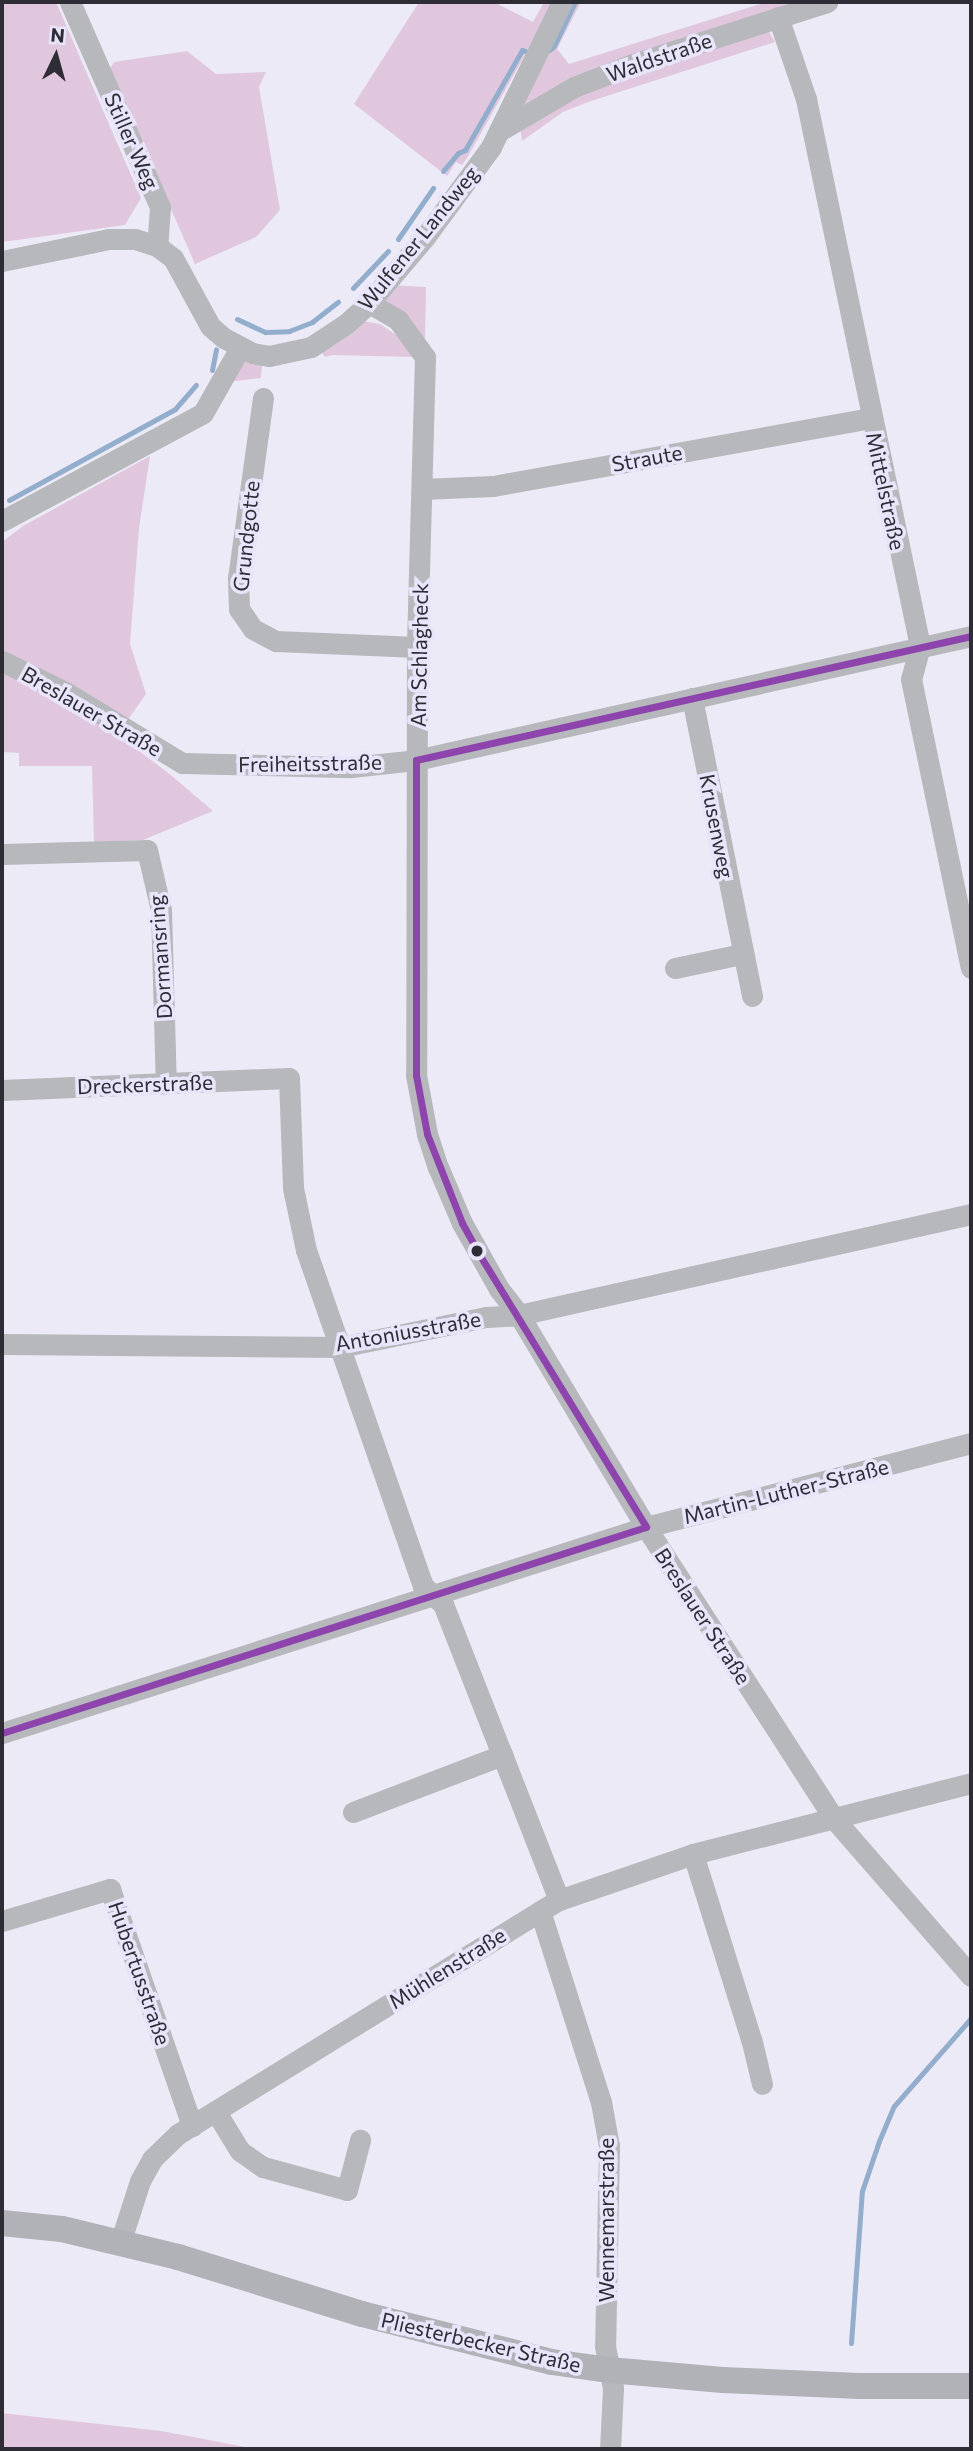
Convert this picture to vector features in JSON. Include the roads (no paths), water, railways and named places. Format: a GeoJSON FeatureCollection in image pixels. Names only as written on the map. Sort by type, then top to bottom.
{"type":"FeatureCollection","features":[{"type":"Feature","properties":{"kind":"main road","name":"Pliesterbecker Straße"},"geometry":{"type":"LineString","coordinates":[[2,2223],[62,2230],[178,2257],[475,2345],[609,2371],[845,2386],[971,2386]]}},
{"type":"Feature","properties":{"kind":"street","name":"Stiller Weg"},"geometry":{"type":"LineString","coordinates":[[70,2],[160,207],[157,246]]}},
{"type":"Feature","properties":{"kind":"street","name":"Wulfener Landweg"},"geometry":{"type":"LineString","coordinates":[[240,348],[269,356],[312,347],[347,323],[369,303],[425,237],[491,147],[562,2]]}},
{"type":"Feature","properties":{"kind":"street","name":"Waldstraße"},"geometry":{"type":"LineString","coordinates":[[499,131],[573,87],[827,2]]}},
{"type":"Feature","properties":{"kind":"street","name":"Mittelstraße"},"geometry":{"type":"LineString","coordinates":[[778,17],[806,99],[870,418],[920,646],[911,679],[971,968]]}},
{"type":"Feature","properties":{"kind":"street"},"geometry":{"type":"LineString","coordinates":[[2,261],[108,239],[135,239],[157,246],[173,258],[210,326],[240,348],[203,413],[2,521]]}},
{"type":"Feature","properties":{"kind":"street","name":"Am Schlagheck"},"geometry":{"type":"LineString","coordinates":[[369,303],[398,320],[425,357],[417,647],[416,1075]]}},
{"type":"Feature","properties":{"kind":"street","name":"Grundgotte"},"geometry":{"type":"LineString","coordinates":[[263,398],[238,579],[239,609],[253,629],[276,641],[417,647]]}},
{"type":"Feature","properties":{"kind":"street","name":"Straute"},"geometry":{"type":"LineString","coordinates":[[422,489],[493,486],[870,418]]}},
{"type":"Feature","properties":{"kind":"street","name":"Freiheitsstraße"},"geometry":{"type":"LineString","coordinates":[[182,763],[351,767],[416,760],[971,636]]}},
{"type":"Feature","properties":{"kind":"street","name":"Breslauer Straße"},"geometry":{"type":"LineString","coordinates":[[2,661],[66,693],[182,763]]}},
{"type":"Feature","properties":{"kind":"street","name":"Krusenweg"},"geometry":{"type":"LineString","coordinates":[[692,698],[752,996]]}},
{"type":"Feature","properties":{"kind":"street","name":"Dormansring"},"geometry":{"type":"LineString","coordinates":[[2,854],[146,850],[161,911],[166,1084]]}},
{"type":"Feature","properties":{"kind":"street"},"geometry":{"type":"LineString","coordinates":[[675,968],[742,954]]}},
{"type":"Feature","properties":{"kind":"street","name":"Breslauer Straße"},"geometry":{"type":"LineString","coordinates":[[416,1075],[427,1134],[438,1167],[473,1244],[519,1315],[646,1527],[835,1820],[971,1976]]}},
{"type":"Feature","properties":{"kind":"street","name":"Dreckerstraße"},"geometry":{"type":"LineString","coordinates":[[2,1090],[289,1078],[293,1188],[306,1250],[340,1346]]}},
{"type":"Feature","properties":{"kind":"street","name":"Antoniusstraße"},"geometry":{"type":"LineString","coordinates":[[2,1344],[340,1346],[486,1317],[519,1315],[971,1214]]}},
{"type":"Feature","properties":{"kind":"street"},"geometry":{"type":"LineString","coordinates":[[340,1346],[423,1586],[443,1604],[559,1900]]}},
{"type":"Feature","properties":{"kind":"street","name":"Martin-Luther-Straße"},"geometry":{"type":"LineString","coordinates":[[2,1733],[646,1527],[971,1443]]}},
{"type":"Feature","properties":{"kind":"street"},"geometry":{"type":"LineString","coordinates":[[353,1812],[502,1755]]}},
{"type":"Feature","properties":{"kind":"street","name":"Mühlenstraße"},"geometry":{"type":"LineString","coordinates":[[120,2243],[140,2181],[152,2159],[178,2134],[559,1900],[693,1854],[835,1820],[971,1783]]}},
{"type":"Feature","properties":{"kind":"street"},"geometry":{"type":"LineString","coordinates":[[693,1854],[752,2042],[762,2084]]}},
{"type":"Feature","properties":{"kind":"street","name":"Hubertusstraße"},"geometry":{"type":"LineString","coordinates":[[2,1921],[110,1889],[192,2126]]}},
{"type":"Feature","properties":{"kind":"street","name":"Wennemarstraße"},"geometry":{"type":"LineString","coordinates":[[540,1911],[597,2090],[609,2146],[605,2346],[613,2388],[610,2449]]}},
{"type":"Feature","properties":{"kind":"street"},"geometry":{"type":"LineString","coordinates":[[216,2112],[240,2151],[263,2167],[347,2190],[360,2140]]}},
{"type":"Feature","properties":{"kind":"waterway"},"geometry":{"type":"LineString","coordinates":[[549,50],[554,46],[575,2]]}},
{"type":"Feature","properties":{"kind":"waterway"},"geometry":{"type":"LineString","coordinates":[[443,171],[458,153],[465,150],[522,50],[525,51]]}},
{"type":"Feature","properties":{"kind":"waterway"},"geometry":{"type":"LineString","coordinates":[[398,239],[433,188]]}},
{"type":"Feature","properties":{"kind":"waterway"},"geometry":{"type":"LineString","coordinates":[[353,288],[388,251]]}},
{"type":"Feature","properties":{"kind":"waterway"},"geometry":{"type":"LineString","coordinates":[[237,319],[265,332],[289,331],[312,322],[338,302]]}},
{"type":"Feature","properties":{"kind":"waterway"},"geometry":{"type":"LineString","coordinates":[[212,370],[216,349]]}},
{"type":"Feature","properties":{"kind":"waterway"},"geometry":{"type":"LineString","coordinates":[[9,500],[175,409],[196,385]]}},
{"type":"Feature","properties":{"kind":"waterway"},"geometry":{"type":"LineString","coordinates":[[851,2343],[862,2191],[879,2141],[894,2106],[971,2018]]}}]}
